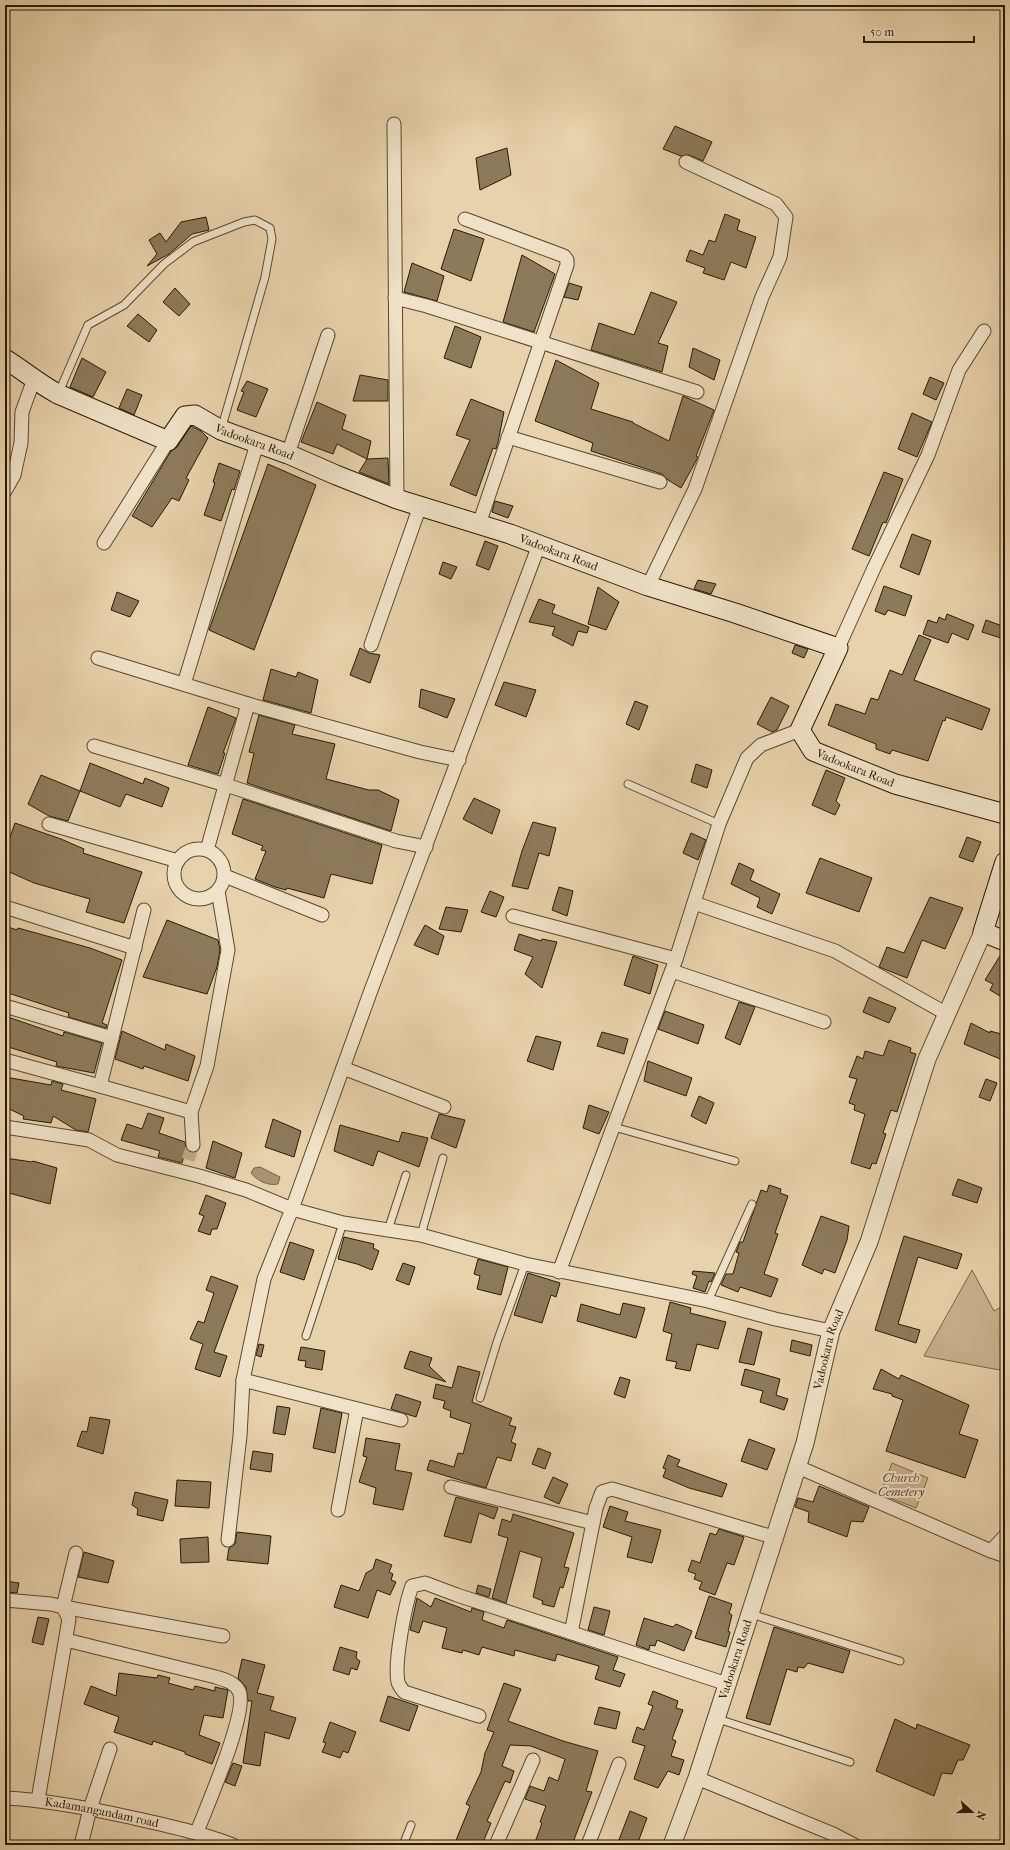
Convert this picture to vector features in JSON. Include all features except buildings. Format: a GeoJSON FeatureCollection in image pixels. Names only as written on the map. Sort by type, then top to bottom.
{"type":"FeatureCollection","features":[{"type":"Feature","properties":{"kind":"main road"},"geometry":{"type":"LineString","coordinates":[[5,359],[24,370],[34,379],[58,394],[168,441]]}},
{"type":"Feature","properties":{"kind":"main road","name":"Vadookara Road"},"geometry":{"type":"LineString","coordinates":[[168,441],[185,416],[195,415],[221,430],[288,454],[336,475],[397,498],[539,545],[648,586],[735,613],[838,648]]}},
{"type":"Feature","properties":{"kind":"main road"},"geometry":{"type":"LineString","coordinates":[[800,730],[838,648]]}},
{"type":"Feature","properties":{"kind":"main road","name":"Vadookara Road"},"geometry":{"type":"LineString","coordinates":[[800,730],[813,752],[895,784],[1005,814]]}},
{"type":"Feature","properties":{"kind":"main road","name":"Vadookara Road"},"geometry":{"type":"LineString","coordinates":[[983,932],[1005,862]]}},
{"type":"Feature","properties":{"kind":"main road"},"geometry":{"type":"LineString","coordinates":[[983,932],[1005,941]]}},
{"type":"Feature","properties":{"kind":"street"},"geometry":{"type":"LineString","coordinates":[[394,124],[397,498]]}},
{"type":"Feature","properties":{"kind":"street"},"geometry":{"type":"LineString","coordinates":[[648,586],[695,489],[762,297],[780,257],[786,217],[776,204],[686,162]]}},
{"type":"Feature","properties":{"kind":"street"},"geometry":{"type":"LineString","coordinates":[[466,219],[564,256],[567,260],[567,265],[478,524]]}},
{"type":"Feature","properties":{"kind":"street"},"geometry":{"type":"LineString","coordinates":[[395,298],[427,306],[697,392]]}},
{"type":"Feature","properties":{"kind":"street"},"geometry":{"type":"LineString","coordinates":[[838,648],[928,455],[959,370],[984,331]]}},
{"type":"Feature","properties":{"kind":"street"},"geometry":{"type":"LineString","coordinates":[[288,454],[328,336]]}},
{"type":"Feature","properties":{"kind":"street"},"geometry":{"type":"LineString","coordinates":[[5,491],[14,475],[21,443],[22,412],[34,379]]}},
{"type":"Feature","properties":{"kind":"street"},"geometry":{"type":"LineString","coordinates":[[508,438],[660,482]]}},
{"type":"Feature","properties":{"kind":"street"},"geometry":{"type":"LineString","coordinates":[[104,543],[168,441]]}},
{"type":"Feature","properties":{"kind":"street"},"geometry":{"type":"LineString","coordinates":[[184,684],[257,444]]}},
{"type":"Feature","properties":{"kind":"street"},"geometry":{"type":"LineString","coordinates":[[371,645],[420,506]]}},
{"type":"Feature","properties":{"kind":"street"},"geometry":{"type":"LineString","coordinates":[[228,1540],[240,1436],[243,1380],[264,1279],[292,1209],[370,993],[539,545]]}},
{"type":"Feature","properties":{"kind":"street"},"geometry":{"type":"LineString","coordinates":[[98,658],[248,704],[420,752],[459,760]]}},
{"type":"Feature","properties":{"kind":"street"},"geometry":{"type":"LineString","coordinates":[[207,850],[248,704]]}},
{"type":"Feature","properties":{"kind":"street"},"geometry":{"type":"LineString","coordinates":[[559,1272],[674,965],[719,824],[747,758],[761,745],[800,730]]}},
{"type":"Feature","properties":{"kind":"street"},"geometry":{"type":"LineString","coordinates":[[94,746],[226,785],[396,841],[426,847]]}},
{"type":"Feature","properties":{"kind":"street"},"geometry":{"type":"LineString","coordinates":[[48,824],[178,861]]}},
{"type":"Feature","properties":{"kind":"street"},"geometry":{"type":"LineString","coordinates":[[191,850],[207,850],[215,854],[220,860],[225,876],[218,891],[212,896],[204,899],[196,899],[184,894],[174,877],[178,861],[183,854],[191,850]]}},
{"type":"Feature","properties":{"kind":"street"},"geometry":{"type":"LineString","coordinates":[[225,876],[322,914]]}},
{"type":"Feature","properties":{"kind":"street"},"geometry":{"type":"LineString","coordinates":[[193,1145],[191,1112],[207,1066],[228,950],[218,891]]}},
{"type":"Feature","properties":{"kind":"street"},"geometry":{"type":"LineString","coordinates":[[694,903],[835,951],[947,1014]]}},
{"type":"Feature","properties":{"kind":"street"},"geometry":{"type":"LineString","coordinates":[[8,908],[135,948]]}},
{"type":"Feature","properties":{"kind":"street"},"geometry":{"type":"LineString","coordinates":[[100,1086],[144,910]]}},
{"type":"Feature","properties":{"kind":"street"},"geometry":{"type":"LineString","coordinates":[[513,916],[674,965],[824,1022]]}},
{"type":"Feature","properties":{"kind":"street","name":"Vadookara Road"},"geometry":{"type":"LineString","coordinates":[[672,1845],[697,1778],[715,1718],[751,1614],[806,1443],[831,1331],[869,1242],[927,1059],[983,932]]}},
{"type":"Feature","properties":{"kind":"street"},"geometry":{"type":"LineString","coordinates":[[5,1006],[112,1038]]}},
{"type":"Feature","properties":{"kind":"street"},"geometry":{"type":"LineString","coordinates":[[5,1060],[191,1112]]}},
{"type":"Feature","properties":{"kind":"street"},"geometry":{"type":"LineString","coordinates":[[343,1068],[444,1107]]}},
{"type":"Feature","properties":{"kind":"street"},"geometry":{"type":"LineString","coordinates":[[5,1127],[89,1140],[117,1155],[185,1165],[292,1209],[343,1223],[421,1236],[559,1272],[708,1301],[775,1319],[831,1331]]}},
{"type":"Feature","properties":{"kind":"street"},"geometry":{"type":"LineString","coordinates":[[243,1380],[401,1420]]}},
{"type":"Feature","properties":{"kind":"street"},"geometry":{"type":"LineString","coordinates":[[338,1510],[357,1409]]}},
{"type":"Feature","properties":{"kind":"street"},"geometry":{"type":"LineString","coordinates":[[798,1467],[1005,1556]]}},
{"type":"Feature","properties":{"kind":"street"},"geometry":{"type":"LineString","coordinates":[[451,1487],[593,1523]]}},
{"type":"Feature","properties":{"kind":"street"},"geometry":{"type":"LineString","coordinates":[[571,1632],[596,1508],[602,1492],[612,1489],[776,1538]]}},
{"type":"Feature","properties":{"kind":"street"},"geometry":{"type":"LineString","coordinates":[[992,1551],[1005,1536]]}},
{"type":"Feature","properties":{"kind":"street"},"geometry":{"type":"LineString","coordinates":[[38,1800],[70,1619],[63,1607],[76,1553]]}},
{"type":"Feature","properties":{"kind":"street"},"geometry":{"type":"LineString","coordinates":[[479,1716],[404,1692],[398,1684],[398,1662],[407,1599],[412,1586],[425,1583],[458,1596],[727,1684]]}},
{"type":"Feature","properties":{"kind":"street"},"geometry":{"type":"LineString","coordinates":[[5,1600],[51,1604],[224,1636]]}},
{"type":"Feature","properties":{"kind":"street"},"geometry":{"type":"LineString","coordinates":[[66,1640],[216,1677],[232,1683],[240,1692],[241,1708],[237,1727],[197,1832],[233,1845]]}},
{"type":"Feature","properties":{"kind":"street"},"geometry":{"type":"LineString","coordinates":[[82,1845],[90,1809],[110,1749]]}},
{"type":"Feature","properties":{"kind":"street"},"geometry":{"type":"LineString","coordinates":[[496,1845],[533,1760]]}},
{"type":"Feature","properties":{"kind":"street"},"geometry":{"type":"LineString","coordinates":[[588,1845],[620,1764]]}},
{"type":"Feature","properties":{"kind":"street"},"geometry":{"type":"LineString","coordinates":[[697,1778],[833,1834],[854,1845]]}},
{"type":"Feature","properties":{"kind":"street","name":"Kadamangandam road"},"geometry":{"type":"LineString","coordinates":[[5,1798],[38,1800],[90,1809],[197,1832]]}},
{"type":"Feature","properties":{"kind":"lane"},"geometry":{"type":"LineString","coordinates":[[58,394],[88,325],[124,305],[164,264],[193,242],[244,222],[255,220],[270,228],[272,239],[265,277],[221,430]]}},
{"type":"Feature","properties":{"kind":"lane"},"geometry":{"type":"LineString","coordinates":[[628,784],[719,824]]}},
{"type":"Feature","properties":{"kind":"lane"},"geometry":{"type":"LineString","coordinates":[[614,1128],[735,1161]]}},
{"type":"Feature","properties":{"kind":"lane"},"geometry":{"type":"LineString","coordinates":[[421,1236],[443,1158]]}},
{"type":"Feature","properties":{"kind":"lane"},"geometry":{"type":"LineString","coordinates":[[388,1230],[406,1175]]}},
{"type":"Feature","properties":{"kind":"lane"},"geometry":{"type":"LineString","coordinates":[[708,1301],[752,1204]]}},
{"type":"Feature","properties":{"kind":"lane"},"geometry":{"type":"LineString","coordinates":[[306,1336],[343,1223]]}},
{"type":"Feature","properties":{"kind":"lane"},"geometry":{"type":"LineString","coordinates":[[480,1398],[497,1342],[525,1264]]}},
{"type":"Feature","properties":{"kind":"lane"},"geometry":{"type":"LineString","coordinates":[[751,1614],[900,1661]]}},
{"type":"Feature","properties":{"kind":"lane"},"geometry":{"type":"LineString","coordinates":[[715,1718],[850,1762]]}},
{"type":"Feature","properties":{"kind":"lane"},"geometry":{"type":"LineString","coordinates":[[402,1845],[410,1825]]}},
{"type":"Feature","properties":{"kind":"green space"},"geometry":{"type":"Polygon","coordinates":[[[972,1270],[994,1311],[1005,1305],[1005,1371],[924,1356],[972,1270]]]}},
{"type":"Feature","properties":{"kind":"green space","name":"Church Cemetery"},"geometry":{"type":"Polygon","coordinates":[[[892,1463],[928,1478],[916,1508],[880,1494],[892,1463]]]}},
{"type":"Feature","properties":{"kind":"shaded area"},"geometry":{"type":"Polygon","coordinates":[[[260,1167],[280,1177],[278,1184],[267,1184],[253,1176],[251,1173],[254,1168],[260,1167]]]}},
{"type":"Feature","properties":{"kind":"tunnel"},"geometry":{"type":"LineString","coordinates":[[188,1160],[193,1145]]}}]}
